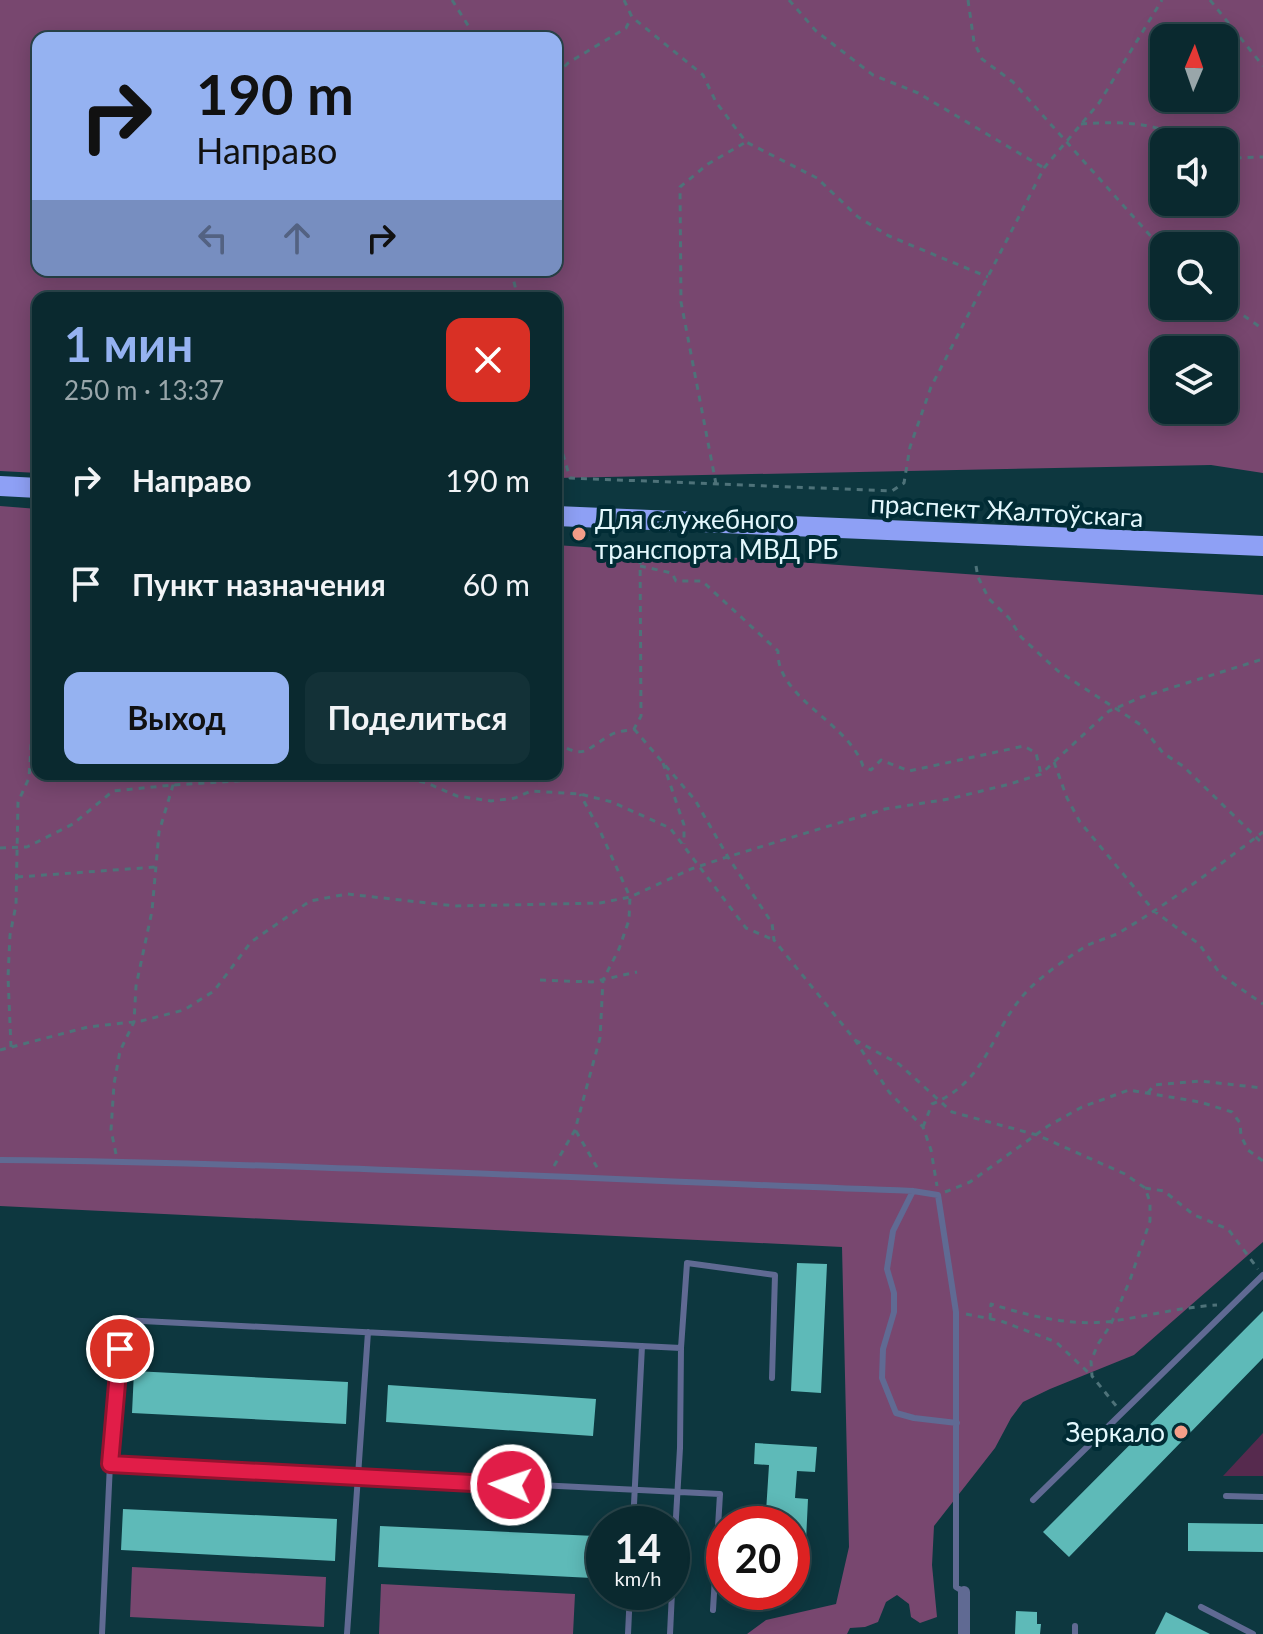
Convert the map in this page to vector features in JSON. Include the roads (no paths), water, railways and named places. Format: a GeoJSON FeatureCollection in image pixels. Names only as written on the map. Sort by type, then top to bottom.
{"type":"FeatureCollection","features":[{"type":"Feature","properties":{"kind":"main road"},"geometry":{"type":"LineString","coordinates":[[0,486],[32,488]]}},
{"type":"Feature","properties":{"kind":"main road","name":"праспект Жалтоўскага"},"geometry":{"type":"LineString","coordinates":[[562,516],[1263,546]]}},
{"type":"Feature","properties":{"kind":"street"},"geometry":{"type":"LineString","coordinates":[[964,1592],[964,1634]]}},
{"type":"Feature","properties":{"kind":"lane"},"geometry":{"type":"LineString","coordinates":[[0,1160],[117,1161],[605,1179],[913,1191],[938,1195],[956,1312],[956,1587],[964,1592]]}},
{"type":"Feature","properties":{"kind":"lane"},"geometry":{"type":"LineString","coordinates":[[913,1191],[893,1231],[887,1269],[894,1293],[894,1312],[883,1349],[882,1378],[896,1413],[957,1423]]}},
{"type":"Feature","properties":{"kind":"lane"},"geometry":{"type":"LineString","coordinates":[[675,1506],[687,1263],[775,1275],[772,1378]]}},
{"type":"Feature","properties":{"kind":"lane"},"geometry":{"type":"LineString","coordinates":[[1033,1500],[1263,1274]]}},
{"type":"Feature","properties":{"kind":"lane"},"geometry":{"type":"LineString","coordinates":[[102,1634],[110,1464],[122,1320],[681,1348]]}},
{"type":"Feature","properties":{"kind":"lane"},"geometry":{"type":"LineString","coordinates":[[347,1634],[368,1332]]}},
{"type":"Feature","properties":{"kind":"lane"},"geometry":{"type":"LineString","coordinates":[[634,1506],[642,1346]]}},
{"type":"Feature","properties":{"kind":"lane"},"geometry":{"type":"LineString","coordinates":[[110,1464],[720,1494],[719,1506]]}},
{"type":"Feature","properties":{"kind":"lane"},"geometry":{"type":"LineString","coordinates":[[1226,1496],[1263,1497]]}},
{"type":"Feature","properties":{"kind":"lane"},"geometry":{"type":"LineString","coordinates":[[1201,1607],[1253,1634]]}},
{"type":"Feature","properties":{"kind":"lane"},"geometry":{"type":"LineString","coordinates":[[628,1634],[629,1610]]}},
{"type":"Feature","properties":{"kind":"lane"},"geometry":{"type":"LineString","coordinates":[[670,1634],[671,1610]]}},
{"type":"Feature","properties":{"kind":"place","name":"Для служебного транспорта МВД РБ"},"geometry":{"type":"Point","coordinates":[579,534]}},
{"type":"Feature","properties":{"kind":"place","name":"Зеркало"},"geometry":{"type":"Point","coordinates":[1181,1432]}}]}
